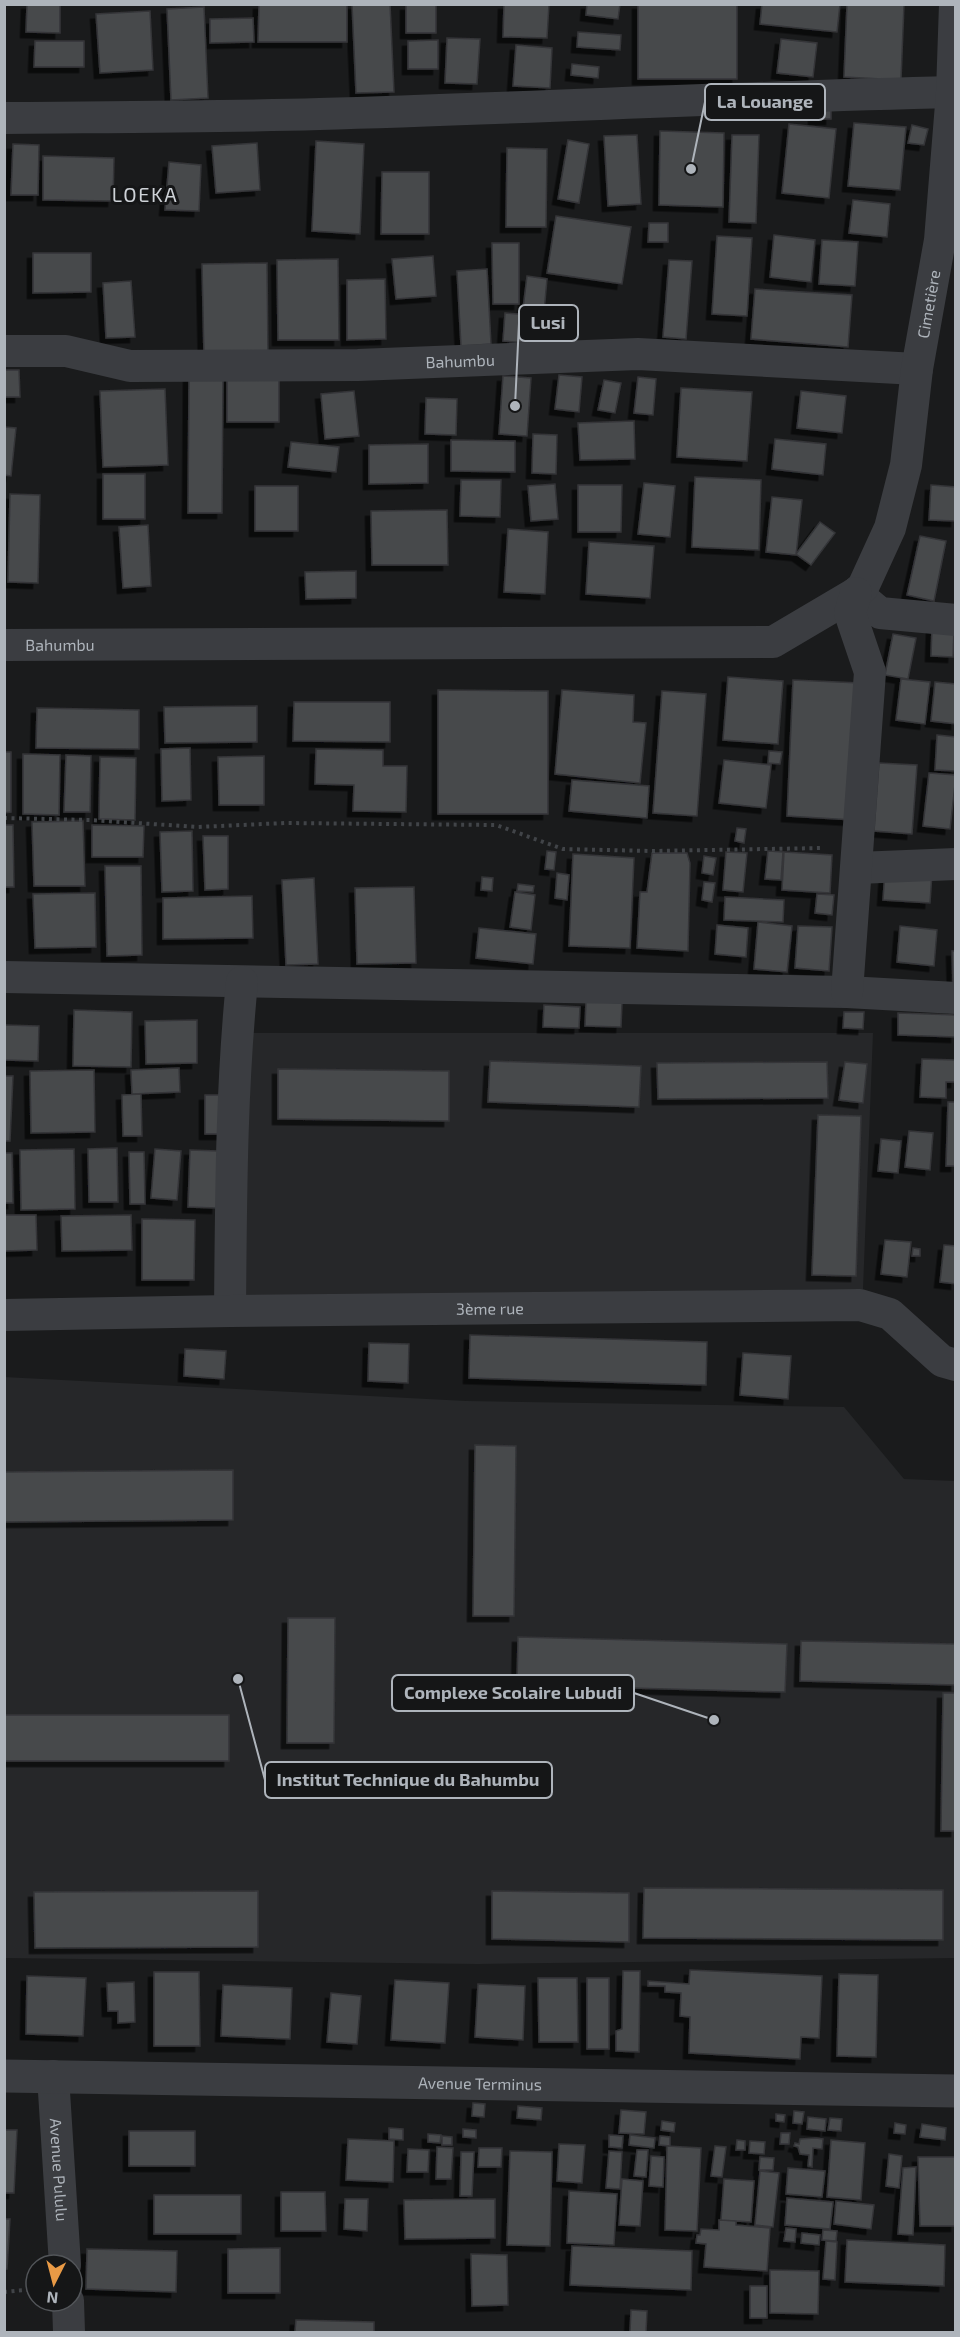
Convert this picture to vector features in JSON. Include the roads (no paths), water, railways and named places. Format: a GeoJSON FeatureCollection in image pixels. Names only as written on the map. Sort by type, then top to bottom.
{"type":"FeatureCollection","features":[{"type":"Feature","properties":{"kind":"street","name":"Cimetière"},"geometry":{"type":"LineString","coordinates":[[856,593],[863,586],[890,528],[906,465],[917,369],[948,241],[955,4]]}},
{"type":"Feature","properties":{"kind":"street"},"geometry":{"type":"LineString","coordinates":[[4,118],[327,114],[627,104],[775,96],[952,92]]}},
{"type":"Feature","properties":{"kind":"street","name":"Bahumbu"},"geometry":{"type":"LineString","coordinates":[[4,351],[66,351],[130,366],[358,365],[638,354],[917,369]]}},
{"type":"Feature","properties":{"kind":"street"},"geometry":{"type":"LineString","coordinates":[[847,992],[870,672],[850,613],[856,593],[880,613],[956,620]]}},
{"type":"Feature","properties":{"kind":"street","name":"Bahumbu"},"geometry":{"type":"LineString","coordinates":[[4,645],[773,642],[856,593]]}},
{"type":"Feature","properties":{"kind":"street"},"geometry":{"type":"LineString","coordinates":[[857,858],[956,864]]}},
{"type":"Feature","properties":{"kind":"street"},"geometry":{"type":"LineString","coordinates":[[4,977],[847,992],[956,998]]}},
{"type":"Feature","properties":{"kind":"street"},"geometry":{"type":"LineString","coordinates":[[230,1311],[231,1146],[235,1053],[242,982]]}},
{"type":"Feature","properties":{"kind":"street","name":"3ème rue"},"geometry":{"type":"LineString","coordinates":[[4,1315],[860,1305],[890,1314],[942,1361],[956,1365]]}},
{"type":"Feature","properties":{"kind":"street","name":"Avenue Terminus"},"geometry":{"type":"LineString","coordinates":[[4,2076],[956,2091]]}},
{"type":"Feature","properties":{"kind":"street","name":"Avenue Pululu"},"geometry":{"type":"LineString","coordinates":[[53,2076],[65,2253]]}},
{"type":"Feature","properties":{"kind":"street"},"geometry":{"type":"LineString","coordinates":[[68,2313],[69,2332]]}},
{"type":"Feature","properties":{"kind":"place","name":"La Louange"},"geometry":{"type":"Point","coordinates":[691,169]}},
{"type":"Feature","properties":{"kind":"place","name":"Lusi"},"geometry":{"type":"Point","coordinates":[515,406]}},
{"type":"Feature","properties":{"kind":"place","name":"Institut Technique du Bahumbu"},"geometry":{"type":"Point","coordinates":[238,1679]}},
{"type":"Feature","properties":{"kind":"place","name":"Complexe Scolaire Lubudi"},"geometry":{"type":"Point","coordinates":[714,1720]}},
{"type":"Feature","properties":{"kind":"district","name":"LOEKA"},"geometry":{"type":"Point","coordinates":[145,195]}}]}
